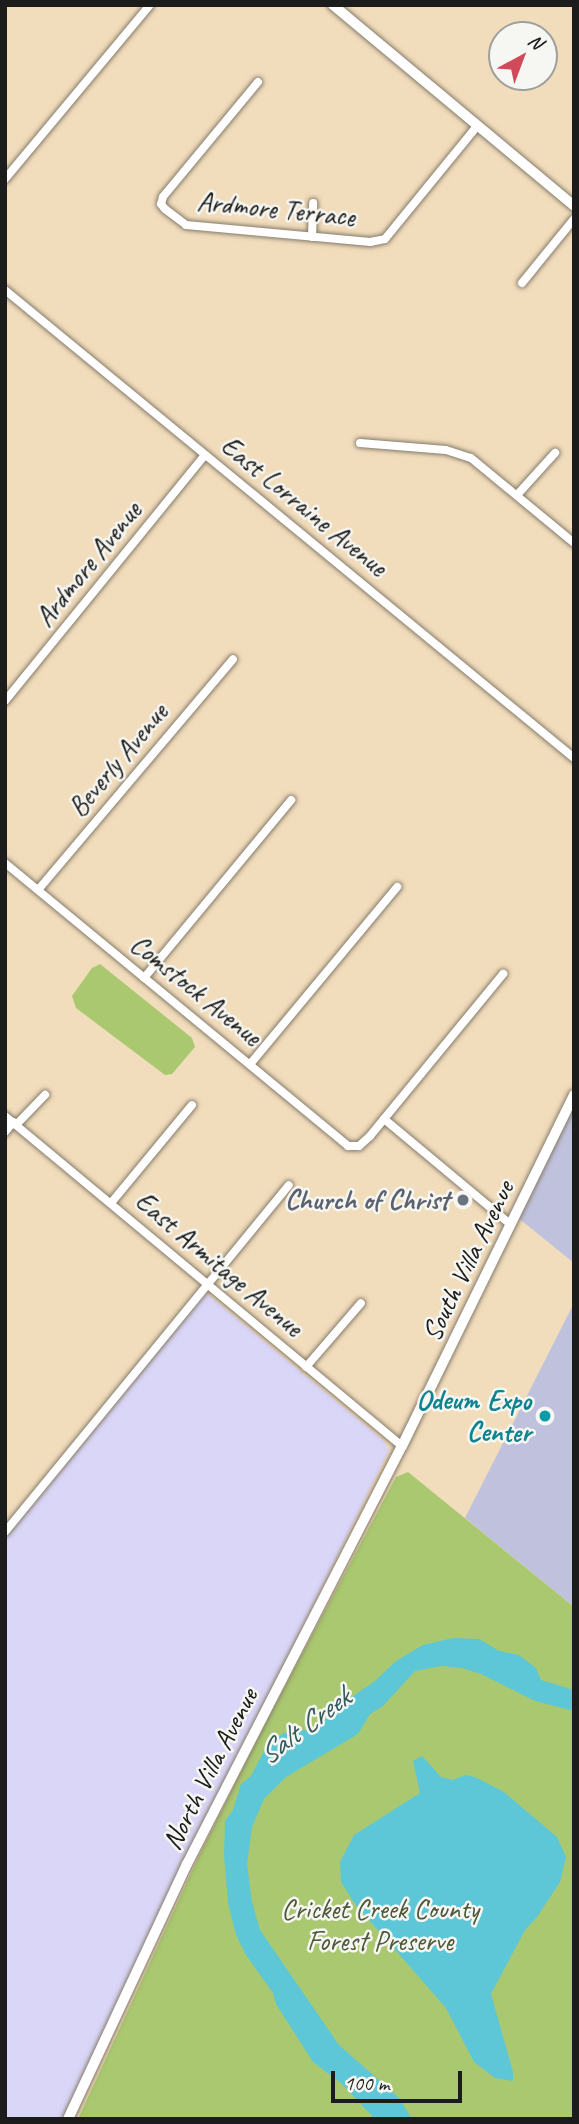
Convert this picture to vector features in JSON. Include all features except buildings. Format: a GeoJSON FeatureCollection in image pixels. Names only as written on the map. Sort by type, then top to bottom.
{"type":"FeatureCollection","features":[{"type":"Feature","properties":{"kind":"main road","name":"South Villa Avenue"},"geometry":{"type":"LineString","coordinates":[[402,1446],[574,1095]]}},
{"type":"Feature","properties":{"kind":"main road","name":"North Villa Avenue"},"geometry":{"type":"LineString","coordinates":[[68,2118],[187,1864],[402,1446]]}},
{"type":"Feature","properties":{"kind":"street"},"geometry":{"type":"LineString","coordinates":[[5,179],[150,5]]}},
{"type":"Feature","properties":{"kind":"street"},"geometry":{"type":"LineString","coordinates":[[333,5],[574,206]]}},
{"type":"Feature","properties":{"kind":"street","name":"Ardmore Terrace"},"geometry":{"type":"LineString","coordinates":[[258,82],[180,176],[161,204],[186,225],[370,242],[384,239],[477,126]]}},
{"type":"Feature","properties":{"kind":"street"},"geometry":{"type":"LineString","coordinates":[[312,237],[313,203]]}},
{"type":"Feature","properties":{"kind":"street"},"geometry":{"type":"LineString","coordinates":[[522,283],[574,219]]}},
{"type":"Feature","properties":{"kind":"street","name":"East Lorraine Avenue"},"geometry":{"type":"LineString","coordinates":[[5,290],[574,758]]}},
{"type":"Feature","properties":{"kind":"street"},"geometry":{"type":"LineString","coordinates":[[360,443],[446,450],[463,455],[517,495],[574,543]]}},
{"type":"Feature","properties":{"kind":"street"},"geometry":{"type":"LineString","coordinates":[[517,495],[555,453]]}},
{"type":"Feature","properties":{"kind":"street","name":"Ardmore Avenue"},"geometry":{"type":"LineString","coordinates":[[5,701],[205,455]]}},
{"type":"Feature","properties":{"kind":"street","name":"Beverly Avenue"},"geometry":{"type":"LineString","coordinates":[[38,890],[233,659]]}},
{"type":"Feature","properties":{"kind":"street"},"geometry":{"type":"LineString","coordinates":[[144,978],[292,800]]}},
{"type":"Feature","properties":{"kind":"street","name":"Comstock Avenue"},"geometry":{"type":"LineString","coordinates":[[5,863],[251,1063],[348,1146],[359,1146],[384,1119]]}},
{"type":"Feature","properties":{"kind":"street"},"geometry":{"type":"LineString","coordinates":[[251,1063],[397,887]]}},
{"type":"Feature","properties":{"kind":"street"},"geometry":{"type":"LineString","coordinates":[[503,974],[384,1119],[511,1225]]}},
{"type":"Feature","properties":{"kind":"street"},"geometry":{"type":"LineString","coordinates":[[5,1132],[11,1121],[45,1095]]}},
{"type":"Feature","properties":{"kind":"street"},"geometry":{"type":"LineString","coordinates":[[111,1203],[192,1105]]}},
{"type":"Feature","properties":{"kind":"street","name":"East Armitage Avenue"},"geometry":{"type":"LineString","coordinates":[[11,1121],[402,1446]]}},
{"type":"Feature","properties":{"kind":"street"},"geometry":{"type":"LineString","coordinates":[[5,1532],[289,1185]]}},
{"type":"Feature","properties":{"kind":"street"},"geometry":{"type":"LineString","coordinates":[[306,1367],[361,1303]]}},
{"type":"Feature","properties":{"kind":"shaded area"},"geometry":{"type":"Polygon","coordinates":[[[574,1099],[574,1263],[517,1217],[574,1099]]]}},
{"type":"Feature","properties":{"kind":"shaded area"},"geometry":{"type":"Polygon","coordinates":[[[206,1293],[384,1441],[389,1450],[62,2119],[5,2119],[5,1538],[206,1293]]]}},
{"type":"Feature","properties":{"kind":"shaded area"},"geometry":{"type":"Polygon","coordinates":[[[574,1303],[574,1607],[465,1518],[574,1303]]]}},
{"type":"Feature","properties":{"kind":"green space"},"geometry":{"type":"Polygon","coordinates":[[[100,964],[192,1038],[195,1047],[172,1074],[165,1075],[76,1008],[72,996],[92,968],[100,964]]]}},
{"type":"Feature","properties":{"kind":"green space","name":"Cricket Creek County Forest Preserve"},"geometry":{"type":"Polygon","coordinates":[[[408,1472],[574,1607],[574,2119],[78,2119],[198,1858],[266,1722],[396,1477],[408,1472]]]}},
{"type":"Feature","properties":{"kind":"water"},"geometry":{"type":"Polygon","coordinates":[[[453,1638],[479,1639],[499,1651],[519,1655],[536,1668],[541,1680],[574,1690],[574,1711],[535,1701],[481,1674],[462,1668],[442,1666],[415,1671],[383,1706],[370,1714],[358,1734],[286,1777],[264,1799],[252,1827],[247,1864],[252,1902],[260,1930],[339,2045],[399,2098],[412,2119],[375,2119],[341,2083],[313,2062],[276,2004],[273,1993],[246,1955],[236,1935],[228,1903],[224,1855],[225,1821],[233,1810],[241,1784],[251,1776],[265,1749],[278,1737],[284,1733],[317,1728],[340,1705],[375,1681],[396,1661],[423,1645],[453,1638]]]}},
{"type":"Feature","properties":{"kind":"water"},"geometry":{"type":"Polygon","coordinates":[[[422,1756],[441,1777],[453,1780],[465,1775],[475,1777],[504,1792],[557,1837],[566,1857],[560,1882],[525,1930],[491,1994],[513,2072],[513,2081],[495,2078],[474,2062],[446,2008],[355,1904],[341,1882],[340,1862],[354,1835],[420,1793],[413,1761],[422,1756]]]}},
{"type":"Feature","properties":{"kind":"place","name":"Church of Christ"},"geometry":{"type":"Point","coordinates":[463,1200]}},
{"type":"Feature","properties":{"kind":"place","name":"Odeum Expo Center"},"geometry":{"type":"Point","coordinates":[545,1416]}},
{"type":"Feature","properties":{"kind":"water label","name":"Salt Creek"},"geometry":{"type":"Point","coordinates":[304,1726]}}]}
